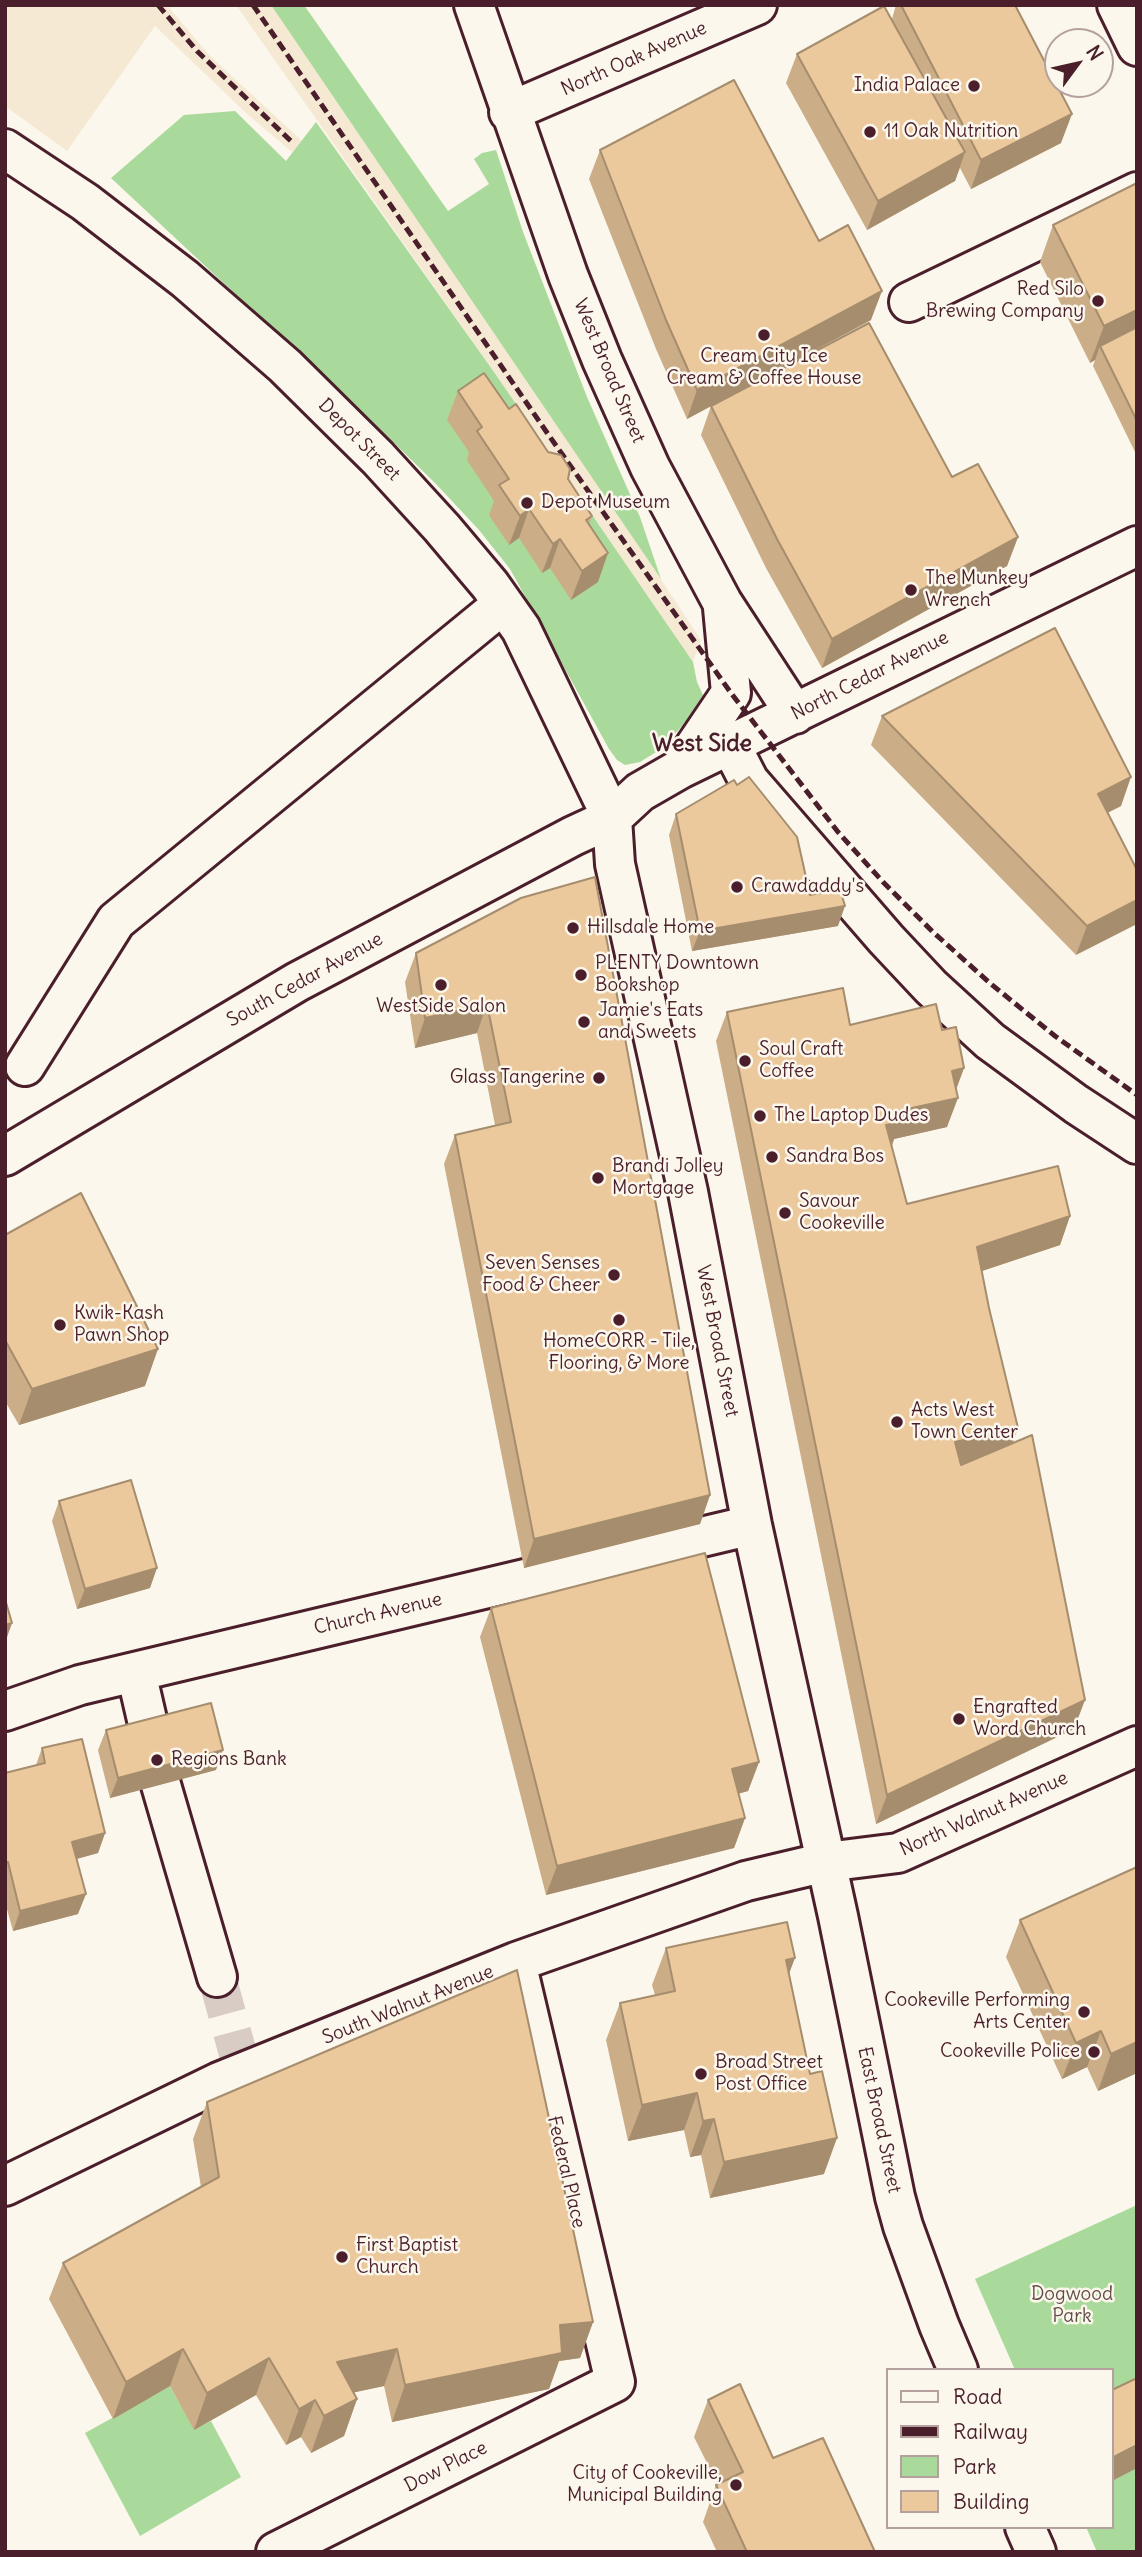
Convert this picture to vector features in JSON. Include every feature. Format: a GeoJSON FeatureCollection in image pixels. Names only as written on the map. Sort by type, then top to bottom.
{"type":"FeatureCollection","features":[{"type":"Feature","properties":{"kind":"street","name":"West Broad Street"},"geometry":{"type":"LineString","coordinates":[[474,5],[509,112],[568,275],[602,360],[650,467],[723,602],[795,714]]}},
{"type":"Feature","properties":{"kind":"street","name":"North Oak Avenue"},"geometry":{"type":"LineString","coordinates":[[509,112],[757,5]]}},
{"type":"Feature","properties":{"kind":"street"},"geometry":{"type":"LineString","coordinates":[[1117,5],[1137,46]]}},
{"type":"Feature","properties":{"kind":"street","name":"Depot Street"},"geometry":{"type":"LineString","coordinates":[[8,154],[85,202],[185,279],[285,366],[378,458],[458,547],[521,629],[612,818]]}},
{"type":"Feature","properties":{"kind":"street"},"geometry":{"type":"LineString","coordinates":[[909,302],[1137,192]]}},
{"type":"Feature","properties":{"kind":"street","name":"North Cedar Avenue"},"geometry":{"type":"LineString","coordinates":[[612,818],[640,792],[680,769],[1137,546]]}},
{"type":"Feature","properties":{"kind":"street"},"geometry":{"type":"LineString","coordinates":[[680,769],[730,693],[723,602]]}},
{"type":"Feature","properties":{"kind":"street"},"geometry":{"type":"LineString","coordinates":[[25,1066],[116,921],[503,604]]}},
{"type":"Feature","properties":{"kind":"street"},"geometry":{"type":"LineString","coordinates":[[730,744],[749,780],[886,939],[931,987],[990,1041],[1076,1104],[1137,1144]]}},
{"type":"Feature","properties":{"kind":"street","name":"West Broad Street"},"geometry":{"type":"LineString","coordinates":[[612,818],[615,864],[688,1192],[752,1525],[826,1862]]}},
{"type":"Feature","properties":{"kind":"street","name":"South Cedar Avenue"},"geometry":{"type":"LineString","coordinates":[[5,1156],[297,982],[612,818]]}},
{"type":"Feature","properties":{"kind":"street","name":"Church Avenue"},"geometry":{"type":"LineString","coordinates":[[5,1711],[80,1685],[752,1525]]}},
{"type":"Feature","properties":{"kind":"street"},"geometry":{"type":"LineString","coordinates":[[136,1672],[151,1737]]}},
{"type":"Feature","properties":{"kind":"street","name":"North Walnut Avenue"},"geometry":{"type":"LineString","coordinates":[[826,1862],[898,1853],[1137,1746]]}},
{"type":"Feature","properties":{"kind":"street"},"geometry":{"type":"LineString","coordinates":[[161,1785],[217,1977]]}},
{"type":"Feature","properties":{"kind":"street","name":"South Walnut Avenue"},"geometry":{"type":"LineString","coordinates":[[5,2186],[219,2082],[516,1962],[746,1881],[826,1862]]}},
{"type":"Feature","properties":{"kind":"street","name":"East Broad Street"},"geometry":{"type":"LineString","coordinates":[[826,1862],[895,2197],[903,2226],[957,2368]]}},
{"type":"Feature","properties":{"kind":"street","name":"Federal Place"},"geometry":{"type":"LineString","coordinates":[[516,1962],[615,2382]]}},
{"type":"Feature","properties":{"kind":"street","name":"Dow Place"},"geometry":{"type":"LineString","coordinates":[[276,2552],[615,2382]]}},
{"type":"Feature","properties":{"kind":"street"},"geometry":{"type":"LineString","coordinates":[[1026,2529],[1036,2552]]}},
{"type":"Feature","properties":{"kind":"shaded area"},"geometry":{"type":"Polygon","coordinates":[[[5,5],[167,5],[208,54],[302,141],[293,153],[246,113],[155,26],[67,151],[5,106],[5,5]]]}},
{"type":"Feature","properties":{"kind":"shaded area"},"geometry":{"type":"Polygon","coordinates":[[[236,5],[271,5],[588,469],[701,640],[693,662],[494,372],[236,5]]]}},
{"type":"Feature","properties":{"kind":"green space"},"geometry":{"type":"Polygon","coordinates":[[[271,5],[304,5],[448,211],[489,184],[474,159],[482,153],[496,150],[523,232],[587,397],[640,517],[661,579],[271,5]]]}},
{"type":"Feature","properties":{"kind":"green space"},"geometry":{"type":"Polygon","coordinates":[[[235,111],[286,161],[316,122],[494,372],[693,662],[703,695],[683,725],[661,749],[640,762],[625,765],[617,760],[510,569],[479,530],[383,432],[111,178],[184,115],[235,111]]]}},
{"type":"Feature","properties":{"kind":"green space","name":"Dogwood Park"},"geometry":{"type":"Polygon","coordinates":[[[1137,2205],[1137,2552],[1097,2552],[1087,2529],[1114,2529],[1114,2368],[1014,2368],[975,2279],[1137,2205]]]}},
{"type":"Feature","properties":{"kind":"green space"},"geometry":{"type":"Polygon","coordinates":[[[170,2386],[194,2429],[211,2421],[241,2477],[140,2536],[85,2433],[170,2386]]]}},
{"type":"Feature","properties":{"kind":"building","name":"India Palace"},"geometry":{"type":"Polygon","coordinates":[[[901,5],[1015,5],[1044,60],[1044,98],[1064,98],[1072,114],[981,160],[901,5]]]}},
{"type":"Feature","properties":{"kind":"building","name":"11 Oak Nutrition"},"geometry":{"type":"Polygon","coordinates":[[[884,6],[965,152],[878,201],[797,54],[884,6]]]}},
{"type":"Feature","properties":{"kind":"building"},"geometry":{"type":"Polygon","coordinates":[[[734,80],[819,241],[848,225],[882,291],[697,390],[666,320],[600,150],[734,80]]]}},
{"type":"Feature","properties":{"kind":"building"},"geometry":{"type":"Polygon","coordinates":[[[1137,183],[1137,310],[1104,326],[1053,225],[1137,183]]]}},
{"type":"Feature","properties":{"kind":"building"},"geometry":{"type":"Polygon","coordinates":[[[869,323],[952,477],[978,464],[1018,537],[832,639],[777,539],[711,406],[869,323]]]}},
{"type":"Feature","properties":{"kind":"building"},"geometry":{"type":"Polygon","coordinates":[[[1137,327],[1137,421],[1100,346],[1137,327]]]}},
{"type":"Feature","properties":{"kind":"building"},"geometry":{"type":"Polygon","coordinates":[[[484,373],[509,409],[516,404],[548,452],[561,455],[570,469],[568,479],[592,516],[586,520],[608,553],[582,571],[560,539],[553,544],[529,509],[520,516],[499,485],[509,479],[477,431],[482,427],[458,391],[484,373]]]}},
{"type":"Feature","properties":{"kind":"building"},"geometry":{"type":"Polygon","coordinates":[[[1055,628],[1131,777],[1098,794],[1137,870],[1137,900],[1087,926],[882,716],[1055,628]]]}},
{"type":"Feature","properties":{"kind":"building"},"geometry":{"type":"Polygon","coordinates":[[[749,777],[797,837],[810,895],[840,889],[845,906],[700,931],[676,814],[734,780],[737,785],[749,777]]]}},
{"type":"Feature","properties":{"kind":"building"},"geometry":{"type":"Polygon","coordinates":[[[595,877],[710,1495],[534,1539],[455,1135],[511,1122],[487,1004],[425,1018],[416,953],[521,898],[595,877]]]}},
{"type":"Feature","properties":{"kind":"building","name":"Acts West Town Center"},"geometry":{"type":"Polygon","coordinates":[[[843,988],[850,1025],[936,1004],[942,1030],[956,1027],[964,1068],[952,1071],[958,1098],[898,1111],[901,1122],[886,1125],[907,1204],[1058,1166],[1070,1216],[977,1247],[1018,1428],[955,1442],[961,1465],[1032,1435],[1085,1700],[887,1795],[727,1012],[843,988]]]}},
{"type":"Feature","properties":{"kind":"building","name":"Kwik-Kash Pawn Shop"},"geometry":{"type":"Polygon","coordinates":[[[81,1193],[158,1349],[32,1389],[5,1340],[5,1235],[81,1193]]]}},
{"type":"Feature","properties":{"kind":"building"},"geometry":{"type":"Polygon","coordinates":[[[131,1480],[157,1568],[85,1589],[59,1501],[131,1480]]]}},
{"type":"Feature","properties":{"kind":"building"},"geometry":{"type":"Polygon","coordinates":[[[705,1553],[759,1762],[732,1769],[745,1818],[557,1866],[491,1608],[705,1553]]]}},
{"type":"Feature","properties":{"kind":"building"},"geometry":{"type":"Polygon","coordinates":[[[5,1599],[12,1623],[5,1625],[5,1599]]]}},
{"type":"Feature","properties":{"kind":"building"},"geometry":{"type":"Polygon","coordinates":[[[211,1703],[223,1750],[118,1778],[106,1730],[211,1703]]]}},
{"type":"Feature","properties":{"kind":"building"},"geometry":{"type":"Polygon","coordinates":[[[82,1739],[105,1833],[72,1842],[86,1894],[20,1911],[8,1862],[5,1863],[5,1773],[45,1763],[42,1748],[82,1739]]]}},
{"type":"Feature","properties":{"kind":"building","name":"Cookeville Performing Arts Center"},"geometry":{"type":"Polygon","coordinates":[[[1137,1867],[1137,2042],[1111,2054],[1101,2031],[1076,2043],[1020,1920],[1137,1867]]]}},
{"type":"Feature","properties":{"kind":"building","name":"Broad Street Post Office"},"geometry":{"type":"Polygon","coordinates":[[[787,1922],[795,1958],[786,1960],[810,2074],[822,2071],[837,2138],[724,2162],[714,2119],[703,2121],[697,2093],[642,2105],[620,2003],[675,1991],[666,1948],[787,1922]]]}},
{"type":"Feature","properties":{"kind":"building","name":"First Baptist Church"},"geometry":{"type":"Polygon","coordinates":[[[517,1970],[593,2322],[560,2325],[562,2353],[405,2385],[397,2349],[337,2362],[357,2399],[324,2416],[315,2400],[299,2409],[269,2358],[207,2393],[183,2349],[126,2382],[63,2263],[219,2177],[207,2102],[517,1970]]]}},
{"type":"Feature","properties":{"kind":"building"},"geometry":{"type":"Polygon","coordinates":[[[1137,2378],[1137,2445],[1114,2457],[1114,2389],[1137,2378]]]}},
{"type":"Feature","properties":{"kind":"building"},"geometry":{"type":"Polygon","coordinates":[[[740,2384],[773,2458],[823,2438],[875,2552],[747,2552],[716,2485],[743,2472],[708,2400],[740,2384]]]}},
{"type":"Feature","properties":{"kind":"tunnel"},"geometry":{"type":"LineString","coordinates":[[217,1977],[243,2072]]}},
{"type":"Feature","properties":{"kind":"railway"},"geometry":{"type":"LineString","coordinates":[[158,5],[197,51],[294,144]]}},
{"type":"Feature","properties":{"kind":"railway"},"geometry":{"type":"LineString","coordinates":[[253,5],[550,437],[731,693],[838,832],[933,932],[991,984],[1055,1036],[1137,1095]]}},
{"type":"Feature","properties":{"kind":"place","name":"India Palace"},"geometry":{"type":"Point","coordinates":[974,86]}},
{"type":"Feature","properties":{"kind":"place","name":"11 Oak Nutrition"},"geometry":{"type":"Point","coordinates":[870,132]}},
{"type":"Feature","properties":{"kind":"place","name":"Red Silo Brewing Company"},"geometry":{"type":"Point","coordinates":[1098,301]}},
{"type":"Feature","properties":{"kind":"place","name":"Cream City Ice Cream & Coffee House"},"geometry":{"type":"Point","coordinates":[764,335]}},
{"type":"Feature","properties":{"kind":"place","name":"Depot Museum"},"geometry":{"type":"Point","coordinates":[527,503]}},
{"type":"Feature","properties":{"kind":"place","name":"The Munkey Wrench"},"geometry":{"type":"Point","coordinates":[911,590]}},
{"type":"Feature","properties":{"kind":"place","name":"Crawdaddy's"},"geometry":{"type":"Point","coordinates":[737,887]}},
{"type":"Feature","properties":{"kind":"place","name":"Hillsdale Home"},"geometry":{"type":"Point","coordinates":[573,928]}},
{"type":"Feature","properties":{"kind":"place","name":"PLENTY Downtown Bookshop"},"geometry":{"type":"Point","coordinates":[581,975]}},
{"type":"Feature","properties":{"kind":"place","name":"WestSide Salon"},"geometry":{"type":"Point","coordinates":[441,985]}},
{"type":"Feature","properties":{"kind":"place","name":"Jamie's Eats and Sweets"},"geometry":{"type":"Point","coordinates":[584,1022]}},
{"type":"Feature","properties":{"kind":"place","name":"Soul Craft Coffee"},"geometry":{"type":"Point","coordinates":[745,1061]}},
{"type":"Feature","properties":{"kind":"place","name":"Glass Tangerine"},"geometry":{"type":"Point","coordinates":[599,1078]}},
{"type":"Feature","properties":{"kind":"place","name":"The Laptop Dudes"},"geometry":{"type":"Point","coordinates":[760,1116]}},
{"type":"Feature","properties":{"kind":"place","name":"Sandra Bos"},"geometry":{"type":"Point","coordinates":[772,1157]}},
{"type":"Feature","properties":{"kind":"place","name":"Brandi Jolley Mortgage"},"geometry":{"type":"Point","coordinates":[598,1178]}},
{"type":"Feature","properties":{"kind":"place","name":"Savour Cookeville"},"geometry":{"type":"Point","coordinates":[785,1213]}},
{"type":"Feature","properties":{"kind":"place","name":"Seven Senses Food & Cheer"},"geometry":{"type":"Point","coordinates":[614,1275]}},
{"type":"Feature","properties":{"kind":"place","name":"HomeCORR - Tile, Flooring, & More"},"geometry":{"type":"Point","coordinates":[619,1320]}},
{"type":"Feature","properties":{"kind":"place","name":"Kwik-Kash Pawn Shop"},"geometry":{"type":"Point","coordinates":[60,1325]}},
{"type":"Feature","properties":{"kind":"place","name":"Acts West Town Center"},"geometry":{"type":"Point","coordinates":[897,1422]}},
{"type":"Feature","properties":{"kind":"place","name":"Engrafted Word Church"},"geometry":{"type":"Point","coordinates":[959,1719]}},
{"type":"Feature","properties":{"kind":"place","name":"Regions Bank"},"geometry":{"type":"Point","coordinates":[157,1760]}},
{"type":"Feature","properties":{"kind":"place","name":"Cookeville Performing Arts Center"},"geometry":{"type":"Point","coordinates":[1084,2012]}},
{"type":"Feature","properties":{"kind":"place","name":"Cookeville Police"},"geometry":{"type":"Point","coordinates":[1094,2052]}},
{"type":"Feature","properties":{"kind":"place","name":"Broad Street Post Office"},"geometry":{"type":"Point","coordinates":[701,2074]}},
{"type":"Feature","properties":{"kind":"place","name":"First Baptist Church"},"geometry":{"type":"Point","coordinates":[342,2257]}},
{"type":"Feature","properties":{"kind":"place","name":"City of Cookeville, Municipal Building"},"geometry":{"type":"Point","coordinates":[736,2485]}},
{"type":"Feature","properties":{"kind":"district","name":"West Side"},"geometry":{"type":"Point","coordinates":[702,744]}}]}
